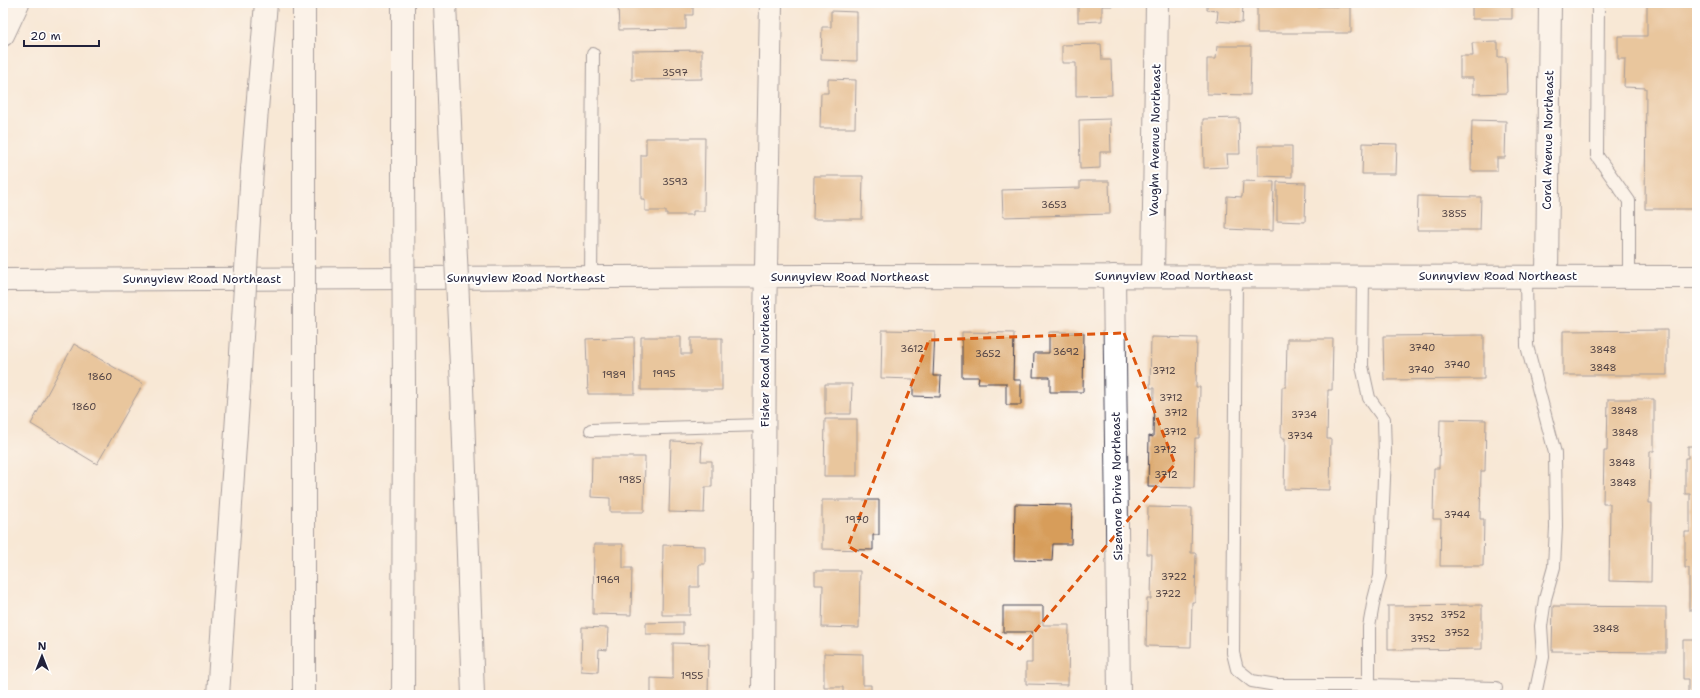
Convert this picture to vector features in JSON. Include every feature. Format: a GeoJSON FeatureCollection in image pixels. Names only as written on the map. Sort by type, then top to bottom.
{"type":"FeatureCollection","features":[{"type":"Feature","properties":{"kind":"main road"},"geometry":{"type":"LineString","coordinates":[[3,35],[18,3]]}},
{"type":"Feature","properties":{"kind":"main road"},"geometry":{"type":"LineString","coordinates":[[218,695],[252,169],[266,3]]}},
{"type":"Feature","properties":{"kind":"main road"},"geometry":{"type":"LineString","coordinates":[[304,3],[304,695]]}},
{"type":"Feature","properties":{"kind":"main road"},"geometry":{"type":"LineString","coordinates":[[403,3],[403,695]]}},
{"type":"Feature","properties":{"kind":"main road"},"geometry":{"type":"LineString","coordinates":[[445,3],[462,387],[473,695]]}},
{"type":"Feature","properties":{"kind":"main road","name":"Fisher Road Northeast"},"geometry":{"type":"LineString","coordinates":[[763,695],[764,425],[771,3]]}},
{"type":"Feature","properties":{"kind":"main road","name":"Vaughn Avenue Northeast"},"geometry":{"type":"LineString","coordinates":[[1153,276],[1157,3]]}},
{"type":"Feature","properties":{"kind":"main road","name":"Coral Avenue Northeast"},"geometry":{"type":"LineString","coordinates":[[1536,276],[1550,3]]}},
{"type":"Feature","properties":{"kind":"main road","name":"Sunnyview Road Northeast"},"geometry":{"type":"LineString","coordinates":[[3,280],[1114,276],[1697,277]]}},
{"type":"Feature","properties":{"kind":"main road","name":"Sizemore Drive Northeast"},"geometry":{"type":"LineString","coordinates":[[1114,276],[1119,695]]}},
{"type":"Feature","properties":{"kind":"lane"},"geometry":{"type":"LineString","coordinates":[[1598,3],[1597,156],[1629,201],[1629,277]]}},
{"type":"Feature","properties":{"kind":"lane"},"geometry":{"type":"LineString","coordinates":[[591,278],[593,54]]}},
{"type":"Feature","properties":{"kind":"lane"},"geometry":{"type":"LineString","coordinates":[[1236,276],[1233,653],[1237,669],[1252,681],[1276,684],[1369,684],[1496,688]]}},
{"type":"Feature","properties":{"kind":"lane"},"geometry":{"type":"LineString","coordinates":[[1364,276],[1362,366],[1369,398],[1384,419],[1385,454],[1380,576],[1369,627],[1369,684]]}},
{"type":"Feature","properties":{"kind":"lane"},"geometry":{"type":"LineString","coordinates":[[1535,695],[1542,657],[1541,626],[1545,599],[1554,567],[1556,527],[1555,453],[1527,346],[1536,276]]}},
{"type":"Feature","properties":{"kind":"lane"},"geometry":{"type":"LineString","coordinates":[[591,430],[764,425]]}},
{"type":"Feature","properties":{"kind":"highlighted area"},"geometry":{"type":"Polygon","coordinates":[[[1124,333],[1175,464],[1020,649],[848,546],[929,340],[1124,333]]]}},
{"type":"Feature","properties":{"kind":"building"},"geometry":{"type":"Polygon","coordinates":[[[618,3],[693,3],[693,15],[686,15],[686,29],[619,30],[618,3]]]}},
{"type":"Feature","properties":{"kind":"building"},"geometry":{"type":"Polygon","coordinates":[[[1078,3],[1113,3],[1113,6],[1102,6],[1102,21],[1078,22],[1078,3]]]}},
{"type":"Feature","properties":{"kind":"building"},"geometry":{"type":"Polygon","coordinates":[[[1207,3],[1243,3],[1242,23],[1217,21],[1218,11],[1207,10],[1207,3]]]}},
{"type":"Feature","properties":{"kind":"building"},"geometry":{"type":"Polygon","coordinates":[[[1257,3],[1303,3],[1303,6],[1351,7],[1351,33],[1257,33],[1257,3]]]}},
{"type":"Feature","properties":{"kind":"building"},"geometry":{"type":"Polygon","coordinates":[[[1472,3],[1512,3],[1512,19],[1472,19],[1472,3]]]}},
{"type":"Feature","properties":{"kind":"building"},"geometry":{"type":"Polygon","coordinates":[[[1647,3],[1697,3],[1697,209],[1645,209],[1646,88],[1624,87],[1625,59],[1618,59],[1618,36],[1647,36],[1647,3]]]}},
{"type":"Feature","properties":{"kind":"building"},"geometry":{"type":"Polygon","coordinates":[[[831,11],[857,12],[857,61],[821,60],[822,27],[831,27],[831,11]]]}},
{"type":"Feature","properties":{"kind":"building"},"geometry":{"type":"Polygon","coordinates":[[[1498,42],[1498,57],[1506,57],[1507,93],[1473,94],[1473,78],[1460,78],[1460,56],[1473,56],[1472,43],[1498,42]]]}},
{"type":"Feature","properties":{"kind":"building"},"geometry":{"type":"Polygon","coordinates":[[[1101,44],[1102,60],[1111,60],[1112,95],[1076,96],[1076,63],[1062,63],[1062,45],[1101,44]]]}},
{"type":"Feature","properties":{"kind":"building"},"geometry":{"type":"Polygon","coordinates":[[[1217,46],[1251,46],[1250,95],[1207,94],[1207,59],[1216,59],[1217,46]]]}},
{"type":"Feature","properties":{"kind":"building"},"geometry":{"type":"Polygon","coordinates":[[[702,50],[702,79],[632,80],[632,51],[702,50]]]}},
{"type":"Feature","properties":{"kind":"building"},"geometry":{"type":"Polygon","coordinates":[[[828,79],[856,80],[855,128],[820,128],[821,93],[828,93],[828,79]]]}},
{"type":"Feature","properties":{"kind":"building"},"geometry":{"type":"Polygon","coordinates":[[[1239,118],[1240,154],[1227,154],[1228,167],[1204,168],[1203,119],[1239,118]]]}},
{"type":"Feature","properties":{"kind":"building"},"geometry":{"type":"Polygon","coordinates":[[[1110,119],[1111,152],[1100,152],[1100,168],[1080,169],[1079,120],[1110,119]]]}},
{"type":"Feature","properties":{"kind":"building"},"geometry":{"type":"Polygon","coordinates":[[[1472,120],[1506,121],[1505,158],[1497,158],[1497,171],[1471,171],[1472,120]]]}},
{"type":"Feature","properties":{"kind":"building"},"geometry":{"type":"Polygon","coordinates":[[[646,138],[705,138],[704,211],[693,211],[693,215],[666,215],[666,211],[645,211],[645,199],[641,199],[641,155],[646,155],[646,138]]]}},
{"type":"Feature","properties":{"kind":"building"},"geometry":{"type":"Polygon","coordinates":[[[1363,143],[1397,144],[1396,174],[1362,174],[1363,143]]]}},
{"type":"Feature","properties":{"kind":"building"},"geometry":{"type":"Polygon","coordinates":[[[1258,146],[1292,146],[1292,177],[1258,176],[1258,146]]]}},
{"type":"Feature","properties":{"kind":"building"},"geometry":{"type":"Polygon","coordinates":[[[814,176],[863,176],[862,219],[813,219],[814,176]]]}},
{"type":"Feature","properties":{"kind":"building"},"geometry":{"type":"Polygon","coordinates":[[[1080,181],[1109,181],[1110,214],[1003,217],[1002,190],[1080,188],[1080,181]]]}},
{"type":"Feature","properties":{"kind":"building"},"geometry":{"type":"Polygon","coordinates":[[[1243,181],[1274,182],[1273,231],[1226,229],[1227,196],[1242,197],[1243,181]]]}},
{"type":"Feature","properties":{"kind":"building"},"geometry":{"type":"Polygon","coordinates":[[[1277,182],[1306,183],[1305,222],[1277,221],[1277,182]]]}},
{"type":"Feature","properties":{"kind":"building"},"geometry":{"type":"Polygon","coordinates":[[[1418,196],[1481,197],[1480,230],[1417,230],[1418,196]]]}},
{"type":"Feature","properties":{"kind":"building"},"geometry":{"type":"Polygon","coordinates":[[[882,330],[935,331],[933,376],[941,376],[940,397],[913,396],[913,379],[881,378],[882,330]]]}},
{"type":"Feature","properties":{"kind":"building"},"geometry":{"type":"Polygon","coordinates":[[[1667,330],[1667,375],[1563,375],[1563,331],[1667,330]]]}},
{"type":"Feature","properties":{"kind":"building"},"geometry":{"type":"Polygon","coordinates":[[[962,332],[1014,333],[1013,380],[1021,380],[1021,405],[1006,405],[1006,383],[978,383],[979,377],[962,377],[962,332]]]}},
{"type":"Feature","properties":{"kind":"building"},"geometry":{"type":"Polygon","coordinates":[[[1049,332],[1084,332],[1083,392],[1050,392],[1050,377],[1033,377],[1034,353],[1049,353],[1049,332]]]}},
{"type":"Feature","properties":{"kind":"building"},"geometry":{"type":"Polygon","coordinates":[[[1484,335],[1484,379],[1384,380],[1383,336],[1484,335]]]}},
{"type":"Feature","properties":{"kind":"building"},"geometry":{"type":"Polygon","coordinates":[[[634,337],[635,394],[588,394],[586,339],[634,337]]]}},
{"type":"Feature","properties":{"kind":"building"},"geometry":{"type":"Polygon","coordinates":[[[641,337],[681,337],[681,354],[691,354],[691,338],[722,338],[722,390],[641,390],[641,337]]]}},
{"type":"Feature","properties":{"kind":"building"},"geometry":{"type":"Polygon","coordinates":[[[1151,337],[1197,338],[1196,387],[1200,387],[1199,438],[1195,438],[1194,488],[1148,487],[1149,436],[1153,437],[1154,388],[1150,388],[1151,337]]]}},
{"type":"Feature","properties":{"kind":"building"},"geometry":{"type":"Polygon","coordinates":[[[1287,339],[1333,339],[1332,390],[1328,390],[1327,439],[1331,439],[1330,490],[1284,489],[1285,438],[1281,438],[1282,387],[1286,387],[1287,339]]]}},
{"type":"Feature","properties":{"kind":"building"},"geometry":{"type":"Polygon","coordinates":[[[74,344],[143,384],[97,464],[31,424],[74,344]]]}},
{"type":"Feature","properties":{"kind":"building"},"geometry":{"type":"Polygon","coordinates":[[[825,384],[852,384],[851,414],[825,414],[825,384]]]}},
{"type":"Feature","properties":{"kind":"building"},"geometry":{"type":"Polygon","coordinates":[[[1608,399],[1654,399],[1654,451],[1650,451],[1649,503],[1652,503],[1651,582],[1609,581],[1610,504],[1603,504],[1604,451],[1607,451],[1608,399]]]}},
{"type":"Feature","properties":{"kind":"building"},"geometry":{"type":"Polygon","coordinates":[[[825,419],[857,419],[857,476],[824,476],[825,419]]]}},
{"type":"Feature","properties":{"kind":"building"},"geometry":{"type":"Polygon","coordinates":[[[1440,419],[1486,420],[1485,471],[1481,471],[1480,519],[1484,519],[1483,566],[1440,566],[1441,519],[1433,519],[1434,468],[1439,468],[1440,419]]]}},
{"type":"Feature","properties":{"kind":"building"},"geometry":{"type":"Polygon","coordinates":[[[671,441],[702,442],[701,461],[712,461],[712,487],[705,487],[704,513],[669,512],[671,441]]]}},
{"type":"Feature","properties":{"kind":"building"},"geometry":{"type":"Polygon","coordinates":[[[1688,446],[1697,446],[1697,610],[1689,610],[1689,568],[1685,568],[1685,532],[1690,532],[1690,494],[1685,494],[1685,458],[1688,458],[1688,446]]]}},
{"type":"Feature","properties":{"kind":"building"},"geometry":{"type":"Polygon","coordinates":[[[592,457],[645,457],[644,512],[610,512],[610,498],[591,497],[592,457]]]}},
{"type":"Feature","properties":{"kind":"building"},"geometry":{"type":"Polygon","coordinates":[[[822,500],[879,500],[879,535],[873,535],[873,550],[822,549],[822,500]]]}},
{"type":"Feature","properties":{"kind":"building"},"geometry":{"type":"Polygon","coordinates":[[[1015,504],[1072,505],[1071,544],[1053,544],[1052,561],[1014,560],[1015,504]]]}},
{"type":"Feature","properties":{"kind":"building"},"geometry":{"type":"Polygon","coordinates":[[[1148,507],[1192,508],[1191,553],[1196,553],[1195,602],[1192,602],[1191,647],[1146,646],[1147,599],[1151,599],[1152,554],[1147,554],[1148,507]]]}},
{"type":"Feature","properties":{"kind":"building"},"geometry":{"type":"Polygon","coordinates":[[[594,544],[623,544],[623,568],[632,568],[631,615],[593,614],[594,544]]]}},
{"type":"Feature","properties":{"kind":"building"},"geometry":{"type":"Polygon","coordinates":[[[663,545],[705,546],[705,564],[699,564],[699,587],[690,587],[690,615],[662,615],[663,545]]]}},
{"type":"Feature","properties":{"kind":"building"},"geometry":{"type":"Polygon","coordinates":[[[815,571],[860,571],[859,628],[822,627],[823,585],[815,585],[815,571]]]}},
{"type":"Feature","properties":{"kind":"building"},"geometry":{"type":"Polygon","coordinates":[[[1482,605],[1482,649],[1388,650],[1388,606],[1482,605]]]}},
{"type":"Feature","properties":{"kind":"building"},"geometry":{"type":"Polygon","coordinates":[[[1003,606],[1043,606],[1043,625],[1069,625],[1068,685],[1026,684],[1026,663],[1032,663],[1032,632],[1003,632],[1003,606]]]}},
{"type":"Feature","properties":{"kind":"building"},"geometry":{"type":"Polygon","coordinates":[[[1553,606],[1666,607],[1666,652],[1552,651],[1553,606]]]}},
{"type":"Feature","properties":{"kind":"building"},"geometry":{"type":"Polygon","coordinates":[[[683,622],[683,634],[646,634],[646,623],[683,622]]]}},
{"type":"Feature","properties":{"kind":"building"},"geometry":{"type":"Polygon","coordinates":[[[582,627],[608,628],[607,650],[599,649],[598,672],[581,671],[582,627]]]}},
{"type":"Feature","properties":{"kind":"building"},"geometry":{"type":"Polygon","coordinates":[[[1683,640],[1697,640],[1697,695],[1688,695],[1688,679],[1683,679],[1683,640]]]}},
{"type":"Feature","properties":{"kind":"building"},"geometry":{"type":"Polygon","coordinates":[[[673,643],[709,644],[708,695],[651,695],[651,678],[673,679],[673,643]]]}},
{"type":"Feature","properties":{"kind":"building"},"geometry":{"type":"Polygon","coordinates":[[[824,653],[863,654],[863,685],[871,685],[871,695],[843,695],[843,687],[824,687],[824,653]]]}}]}
